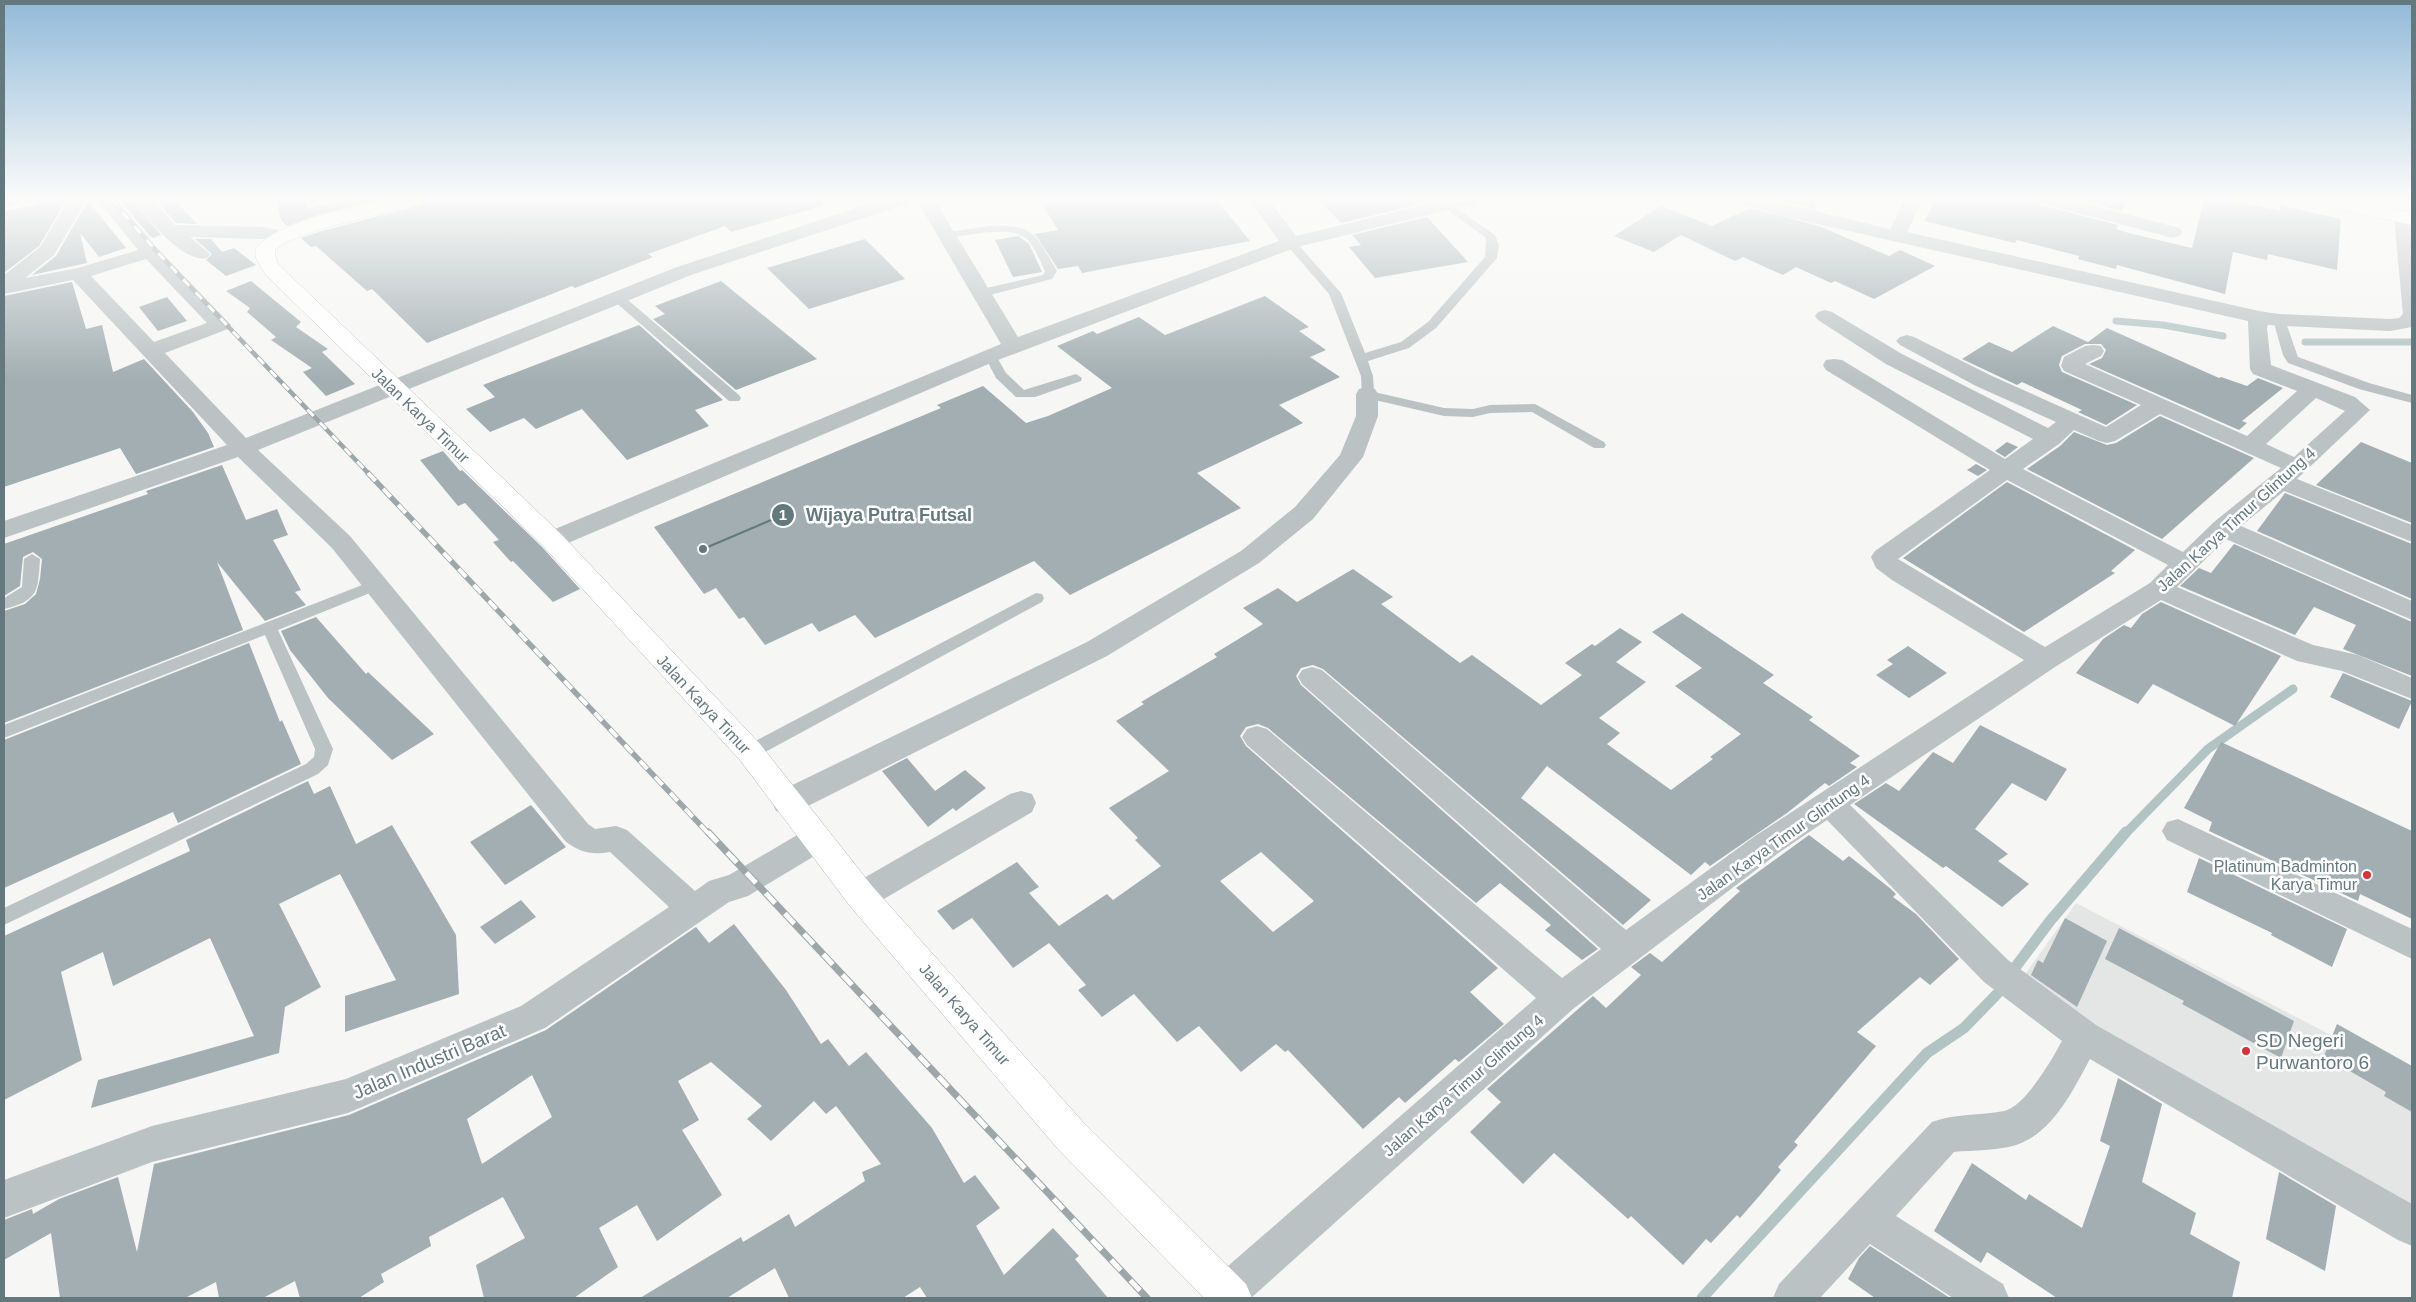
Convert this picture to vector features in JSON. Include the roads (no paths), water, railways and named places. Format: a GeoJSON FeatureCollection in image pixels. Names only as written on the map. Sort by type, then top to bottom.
{"type":"FeatureCollection","features":[{"type":"Feature","properties":{"kind":"main road","name":"Jalan Karya Timur"},"geometry":{"type":"LineString","coordinates":[[266,260],[272,270],[552,540],[750,752],[815,840],[861,896],[1070,1135],[1230,1296]]}},
{"type":"Feature","properties":{"kind":"street"},"geometry":{"type":"LineString","coordinates":[[4,287],[36,260]]}},
{"type":"Feature","properties":{"kind":"street"},"geometry":{"type":"LineString","coordinates":[[4,287],[81,274],[126,260]]}},
{"type":"Feature","properties":{"kind":"street"},"geometry":{"type":"LineString","coordinates":[[147,349],[160,348],[221,324],[158,260]]}},
{"type":"Feature","properties":{"kind":"street"},"geometry":{"type":"LineString","coordinates":[[4,530],[242,448],[617,297],[718,260]]}},
{"type":"Feature","properties":{"kind":"street"},"geometry":{"type":"LineString","coordinates":[[962,260],[1013,346]]}},
{"type":"Feature","properties":{"kind":"street"},"geometry":{"type":"LineString","coordinates":[[552,540],[990,355],[1246,260]]}},
{"type":"Feature","properties":{"kind":"street"},"geometry":{"type":"LineString","coordinates":[[2003,260],[2269,319],[2390,325],[2410,320],[2412,314],[2409,260]]}},
{"type":"Feature","properties":{"kind":"street"},"geometry":{"type":"LineString","coordinates":[[81,274],[82,279],[242,448],[341,542],[577,833],[590,842],[616,839],[693,909]]}},
{"type":"Feature","properties":{"kind":"street"},"geometry":{"type":"LineString","coordinates":[[1825,316],[1894,359],[2051,439]]}},
{"type":"Feature","properties":{"kind":"street"},"geometry":{"type":"LineString","coordinates":[[2250,446],[2312,390],[2261,369],[2257,328],[2269,319]]}},
{"type":"Feature","properties":{"kind":"street"},"geometry":{"type":"LineString","coordinates":[[1907,341],[1984,381],[2072,422],[2108,436],[2158,405]]}},
{"type":"Feature","properties":{"kind":"street"},"geometry":{"type":"LineString","coordinates":[[2093,351],[2072,362],[2072,366],[2250,446],[2288,473],[2412,534]]}},
{"type":"Feature","properties":{"kind":"street"},"geometry":{"type":"LineString","coordinates":[[1834,365],[2006,470],[2186,564]]}},
{"type":"Feature","properties":{"kind":"street","name":"Jalan Karya Timur Glintung 4"},"geometry":{"type":"LineString","coordinates":[[1230,1296],[1561,998],[1766,845],[2045,660],[2159,589],[2223,528],[2359,410],[2353,404],[2312,390]]}},
{"type":"Feature","properties":{"kind":"street"},"geometry":{"type":"LineString","coordinates":[[787,802],[1098,649],[1250,556],[1304,513],[1351,457],[1367,416],[1367,394]]}},
{"type":"Feature","properties":{"kind":"street"},"geometry":{"type":"LineString","coordinates":[[2045,660],[1901,574],[1885,562],[1884,557],[2051,439],[2072,422]]}},
{"type":"Feature","properties":{"kind":"street"},"geometry":{"type":"LineString","coordinates":[[2223,528],[2412,611]]}},
{"type":"Feature","properties":{"kind":"street"},"geometry":{"type":"LineString","coordinates":[[2159,589],[2307,654],[2348,662],[2412,689]]}},
{"type":"Feature","properties":{"kind":"street"},"geometry":{"type":"LineString","coordinates":[[1312,677],[1625,950]]}},
{"type":"Feature","properties":{"kind":"street"},"geometry":{"type":"LineString","coordinates":[[1257,737],[1561,998]]}},
{"type":"Feature","properties":{"kind":"street"},"geometry":{"type":"LineString","coordinates":[[861,896],[1021,803]]}},
{"type":"Feature","properties":{"kind":"street"},"geometry":{"type":"LineString","coordinates":[[1830,804],[1996,971],[2014,986],[2083,1036],[2412,1226]]}},
{"type":"Feature","properties":{"kind":"street"},"geometry":{"type":"LineString","coordinates":[[2178,831],[2412,945]]}},
{"type":"Feature","properties":{"kind":"street","name":"Jalan Industri Barat"},"geometry":{"type":"LineString","coordinates":[[4,1199],[152,1144],[348,1096],[533,1017],[720,891],[737,887],[775,866],[815,840]]}},
{"type":"Feature","properties":{"kind":"street"},"geometry":{"type":"LineString","coordinates":[[1793,1298],[1945,1134],[2014,1128],[2038,1109],[2059,1081],[2083,1036]]}},
{"type":"Feature","properties":{"kind":"street"},"geometry":{"type":"LineString","coordinates":[[1866,1219],[1989,1298]]}},
{"type":"Feature","properties":{"kind":"lane"},"geometry":{"type":"LineString","coordinates":[[982,293],[1036,282],[1048,277],[1051,271],[1044,260]]}},
{"type":"Feature","properties":{"kind":"lane"},"geometry":{"type":"LineString","coordinates":[[1306,260],[1335,293],[1367,376],[1367,394],[1444,412],[1473,413],[1490,409],[1535,408],[1599,445]]}},
{"type":"Feature","properties":{"kind":"lane"},"geometry":{"type":"LineString","coordinates":[[1360,359],[1406,345],[1432,325],[1489,260]]}},
{"type":"Feature","properties":{"kind":"lane"},"geometry":{"type":"LineString","coordinates":[[617,297],[734,398]]}},
{"type":"Feature","properties":{"kind":"lane"},"geometry":{"type":"LineString","coordinates":[[2269,319],[2293,360],[2364,386],[2412,399]]}},
{"type":"Feature","properties":{"kind":"lane"},"geometry":{"type":"LineString","coordinates":[[990,355],[1001,375],[1021,394],[1030,394],[1076,378]]}},
{"type":"Feature","properties":{"kind":"lane"},"geometry":{"type":"LineString","coordinates":[[4,604],[30,589],[32,559]]}},
{"type":"Feature","properties":{"kind":"lane"},"geometry":{"type":"LineString","coordinates":[[4,732],[374,585]]}},
{"type":"Feature","properties":{"kind":"lane"},"geometry":{"type":"LineString","coordinates":[[750,752],[1036,598]]}},
{"type":"Feature","properties":{"kind":"lane"},"geometry":{"type":"LineString","coordinates":[[5,917],[312,769],[322,760],[324,749],[269,627]]}},
{"type":"Feature","properties":{"kind":"waterway"},"geometry":{"type":"LineString","coordinates":[[2116,321],[2163,325],[2223,336]]}},
{"type":"Feature","properties":{"kind":"waterway"},"geometry":{"type":"LineString","coordinates":[[2305,342],[2412,342]]}},
{"type":"Feature","properties":{"kind":"waterway"},"geometry":{"type":"LineString","coordinates":[[2125,834],[2208,749],[2293,689]]}},
{"type":"Feature","properties":{"kind":"waterway"},"geometry":{"type":"LineString","coordinates":[[2014,969],[2050,921],[2126,832]]}},
{"type":"Feature","properties":{"kind":"waterway"},"geometry":{"type":"LineString","coordinates":[[1702,1298],[1927,1053],[1964,1028],[1997,994]]}},
{"type":"Feature","properties":{"kind":"railway"},"geometry":{"type":"LineString","coordinates":[[164,260],[370,475]]}},
{"type":"Feature","properties":{"kind":"railway"},"geometry":{"type":"LineString","coordinates":[[368,473],[709,834]]}},
{"type":"Feature","properties":{"kind":"railway"},"geometry":{"type":"LineString","coordinates":[[708,832],[1147,1298]]}},
{"type":"Feature","properties":{"kind":"place","name":"Wijaya Putra Futsal"},"geometry":{"type":"Point","coordinates":[703,549]}},
{"type":"Feature","properties":{"kind":"place","name":"Platinum Badminton Karya Timur"},"geometry":{"type":"Point","coordinates":[2367,875]}},
{"type":"Feature","properties":{"kind":"place","name":"SD Negeri Purwantoro 6"},"geometry":{"type":"Point","coordinates":[2246,1051]}}]}
